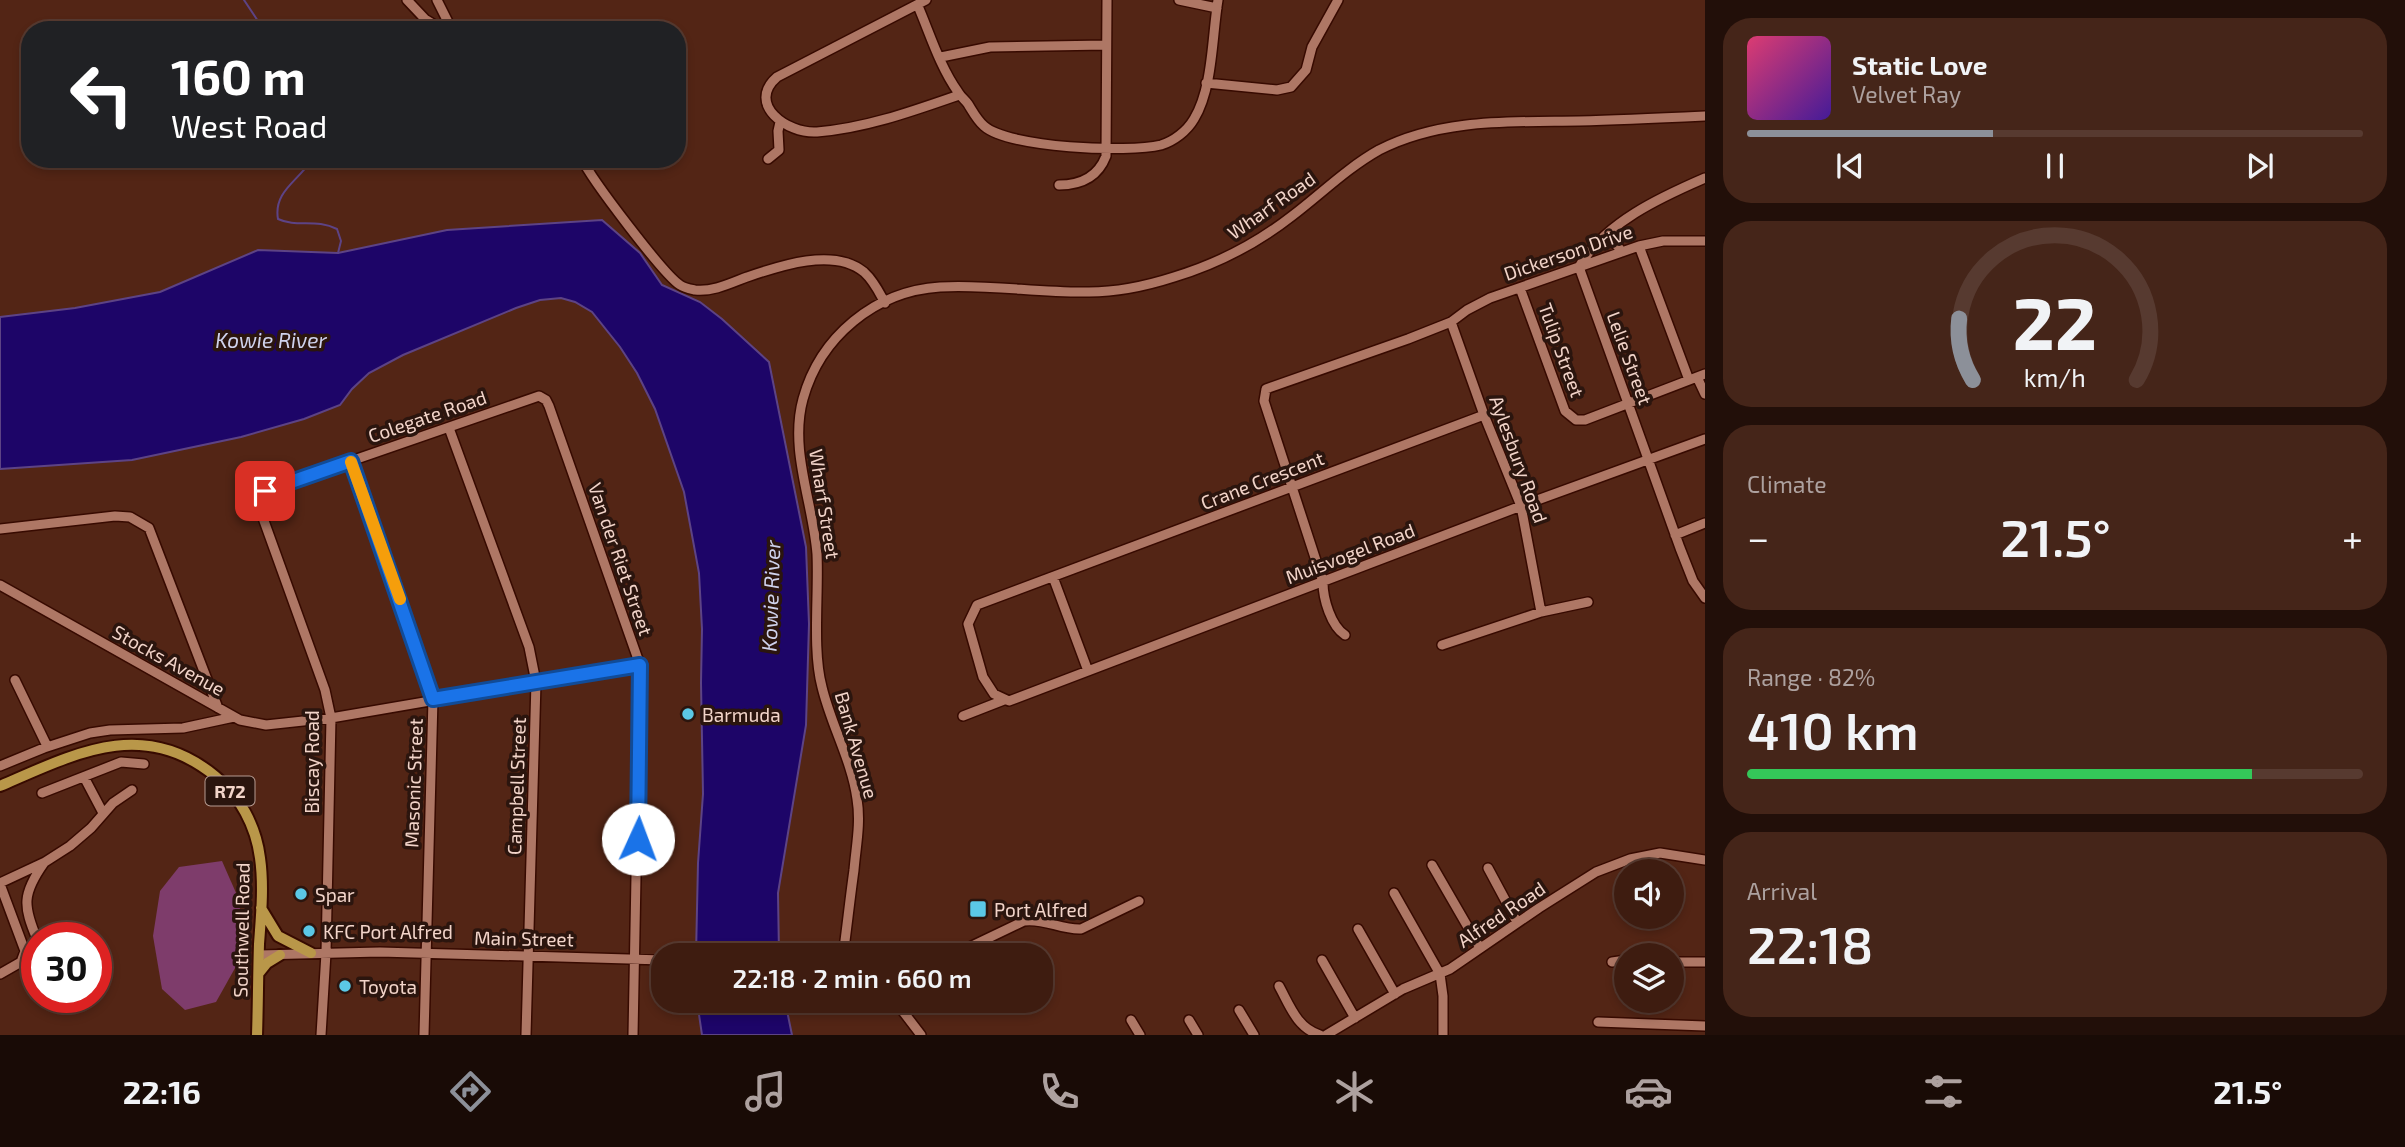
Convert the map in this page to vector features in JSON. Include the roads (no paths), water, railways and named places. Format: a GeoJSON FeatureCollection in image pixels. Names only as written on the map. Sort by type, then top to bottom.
{"type":"FeatureCollection","features":[{"type":"Feature","properties":{"kind":"main road","name":"Southwell Road"},"geometry":{"type":"LineString","coordinates":[[0,786],[68,757],[107,746],[149,745],[187,757],[222,782],[245,812],[260,855],[257,1035]]}},
{"type":"Feature","properties":{"kind":"main road"},"geometry":{"type":"LineString","coordinates":[[261,908],[278,936],[311,953]]}},
{"type":"Feature","properties":{"kind":"main road"},"geometry":{"type":"LineString","coordinates":[[259,973],[271,959],[280,955]]}},
{"type":"Feature","properties":{"kind":"street"},"geometry":{"type":"LineString","coordinates":[[407,0],[428,21]]}},
{"type":"Feature","properties":{"kind":"street"},"geometry":{"type":"LineString","coordinates":[[437,0],[448,21]]}},
{"type":"Feature","properties":{"kind":"street"},"geometry":{"type":"LineString","coordinates":[[1059,185],[1080,183],[1092,177],[1104,162],[1107,0]]}},
{"type":"Feature","properties":{"kind":"street"},"geometry":{"type":"LineString","coordinates":[[959,95],[901,115],[816,132],[803,131],[780,122],[765,98],[767,86],[777,77],[922,3],[940,57],[959,95],[981,123],[994,132],[1062,147],[1106,149],[1153,146],[1173,140],[1195,118],[1206,83],[1218,4],[1179,0]]}},
{"type":"Feature","properties":{"kind":"street"},"geometry":{"type":"LineString","coordinates":[[1206,83],[1277,90],[1291,87],[1306,70],[1312,47],[1338,0]]}},
{"type":"Feature","properties":{"kind":"street"},"geometry":{"type":"LineString","coordinates":[[940,57],[998,46],[1106,45]]}},
{"type":"Feature","properties":{"kind":"street","name":"Wharf Road"},"geometry":{"type":"LineString","coordinates":[[798,427],[809,381],[831,341],[858,317],[917,291],[938,287],[1090,292],[1146,286],[1224,259],[1289,219],[1368,157],[1407,138],[1433,130],[1477,124],[1705,116]]}},
{"type":"Feature","properties":{"kind":"street"},"geometry":{"type":"LineString","coordinates":[[768,159],[779,150],[780,122]]}},
{"type":"Feature","properties":{"kind":"street"},"geometry":{"type":"LineString","coordinates":[[588,168],[624,218],[681,285],[695,290],[710,289],[787,263],[827,260],[855,266],[864,272],[886,303]]}},
{"type":"Feature","properties":{"kind":"street"},"geometry":{"type":"LineString","coordinates":[[1579,267],[1608,234],[1652,201],[1705,178]]}},
{"type":"Feature","properties":{"kind":"street"},"geometry":{"type":"LineString","coordinates":[[1608,234],[1622,252]]}},
{"type":"Feature","properties":{"kind":"street","name":"Dickerson Drive"},"geometry":{"type":"LineString","coordinates":[[1290,488],[1264,401],[1264,391],[1269,387],[1348,362],[1451,322],[1476,304],[1639,246],[1663,241],[1705,241]]}},
{"type":"Feature","properties":{"kind":"street"},"geometry":{"type":"LineString","coordinates":[[1639,246],[1705,394]]}},
{"type":"Feature","properties":{"kind":"street","name":"Lelie Street"},"geometry":{"type":"LineString","coordinates":[[1579,267],[1675,534],[1693,581],[1705,598]]}},
{"type":"Feature","properties":{"kind":"street","name":"Tulip Street"},"geometry":{"type":"LineString","coordinates":[[1520,288],[1565,411],[1576,420],[1585,420],[1628,404]]}},
{"type":"Feature","properties":{"kind":"street","name":"Aylesbury Road"},"geometry":{"type":"LineString","coordinates":[[1451,322],[1484,415],[1521,506],[1541,612]]}},
{"type":"Feature","properties":{"kind":"street"},"geometry":{"type":"LineString","coordinates":[[1628,404],[1697,377]]}},
{"type":"Feature","properties":{"kind":"street","name":"Colegate Road"},"geometry":{"type":"LineString","coordinates":[[259,501],[261,495],[270,489],[449,428],[532,396]]}},
{"type":"Feature","properties":{"kind":"street","name":"Van der Riet Street"},"geometry":{"type":"LineString","coordinates":[[532,396],[543,397],[549,406],[640,665],[633,1035]]}},
{"type":"Feature","properties":{"kind":"street","name":"Crane Crescent"},"geometry":{"type":"LineString","coordinates":[[1006,700],[990,690],[983,677],[969,632],[970,618],[977,605],[1484,415]]}},
{"type":"Feature","properties":{"kind":"street","name":"Wharf Street"},"geometry":{"type":"LineString","coordinates":[[798,427],[797,440],[816,544],[819,670]]}},
{"type":"Feature","properties":{"kind":"street","name":"Campbell Street"},"geometry":{"type":"LineString","coordinates":[[449,428],[529,647],[536,682],[526,1035]]}},
{"type":"Feature","properties":{"kind":"street","name":"Muisvogel Road"},"geometry":{"type":"LineString","coordinates":[[963,716],[1705,439]]}},
{"type":"Feature","properties":{"kind":"street","name":"Masonic Street"},"geometry":{"type":"LineString","coordinates":[[351,461],[433,699],[424,1035]]}},
{"type":"Feature","properties":{"kind":"street"},"geometry":{"type":"LineString","coordinates":[[1290,488],[1323,582],[1323,593],[1331,616],[1345,635]]}},
{"type":"Feature","properties":{"kind":"street","name":"Biscay Road"},"geometry":{"type":"LineString","coordinates":[[259,501],[325,691],[331,718],[326,953],[321,1035]]}},
{"type":"Feature","properties":{"kind":"street"},"geometry":{"type":"LineString","coordinates":[[0,528],[115,516],[130,517],[149,527],[218,708]]}},
{"type":"Feature","properties":{"kind":"street"},"geometry":{"type":"LineString","coordinates":[[1675,534],[1705,523]]}},
{"type":"Feature","properties":{"kind":"street"},"geometry":{"type":"LineString","coordinates":[[1053,577],[1088,671]]}},
{"type":"Feature","properties":{"kind":"street","name":"Stocks Avenue"},"geometry":{"type":"LineString","coordinates":[[0,585],[249,723],[266,725],[331,718],[640,665]]}},
{"type":"Feature","properties":{"kind":"street"},"geometry":{"type":"LineString","coordinates":[[1442,645],[1541,612],[1588,602]]}},
{"type":"Feature","properties":{"kind":"street","name":"Bank Avenue"},"geometry":{"type":"LineString","coordinates":[[819,670],[858,803],[859,830],[845,943]]}},
{"type":"Feature","properties":{"kind":"street"},"geometry":{"type":"LineString","coordinates":[[15,680],[47,746]]}},
{"type":"Feature","properties":{"kind":"street"},"geometry":{"type":"LineString","coordinates":[[0,766],[47,746],[90,733],[183,728],[234,717]]}},
{"type":"Feature","properties":{"kind":"street"},"geometry":{"type":"LineString","coordinates":[[42,793],[121,762],[144,764]]}},
{"type":"Feature","properties":{"kind":"street"},"geometry":{"type":"LineString","coordinates":[[83,776],[103,813]]}},
{"type":"Feature","properties":{"kind":"street"},"geometry":{"type":"LineString","coordinates":[[0,974],[21,962],[25,951],[0,883],[44,862],[81,838],[103,813],[132,790]]}},
{"type":"Feature","properties":{"kind":"street","name":"Alfred Road"},"geometry":{"type":"LineString","coordinates":[[1326,1035],[1413,984],[1440,975],[1517,922],[1587,878],[1618,863],[1660,853],[1705,860]]}},
{"type":"Feature","properties":{"kind":"street"},"geometry":{"type":"LineString","coordinates":[[30,922],[27,914],[28,887],[44,862]]}},
{"type":"Feature","properties":{"kind":"street"},"geometry":{"type":"LineString","coordinates":[[1432,865],[1480,948]]}},
{"type":"Feature","properties":{"kind":"street"},"geometry":{"type":"LineString","coordinates":[[1488,868],[1517,922]]}},
{"type":"Feature","properties":{"kind":"street"},"geometry":{"type":"LineString","coordinates":[[1394,893],[1440,975],[1443,1035]]}},
{"type":"Feature","properties":{"kind":"street"},"geometry":{"type":"LineString","coordinates":[[978,943],[1024,921],[1034,920],[1071,930],[1081,929],[1139,901]]}},
{"type":"Feature","properties":{"kind":"street"},"geometry":{"type":"LineString","coordinates":[[1359,929],[1395,994]]}},
{"type":"Feature","properties":{"kind":"street","name":"Main Street"},"geometry":{"type":"LineString","coordinates":[[259,955],[528,955],[651,960]]}},
{"type":"Feature","properties":{"kind":"street"},"geometry":{"type":"LineString","coordinates":[[1322,960],[1355,1018]]}},
{"type":"Feature","properties":{"kind":"street"},"geometry":{"type":"LineString","coordinates":[[1684,962],[1705,962]]}},
{"type":"Feature","properties":{"kind":"street"},"geometry":{"type":"LineString","coordinates":[[1279,986],[1298,1021],[1308,1031],[1320,1035]]}},
{"type":"Feature","properties":{"kind":"street"},"geometry":{"type":"LineString","coordinates":[[1239,1010],[1254,1035]]}},
{"type":"Feature","properties":{"kind":"street"},"geometry":{"type":"LineString","coordinates":[[904,1013],[921,1035]]}},
{"type":"Feature","properties":{"kind":"street"},"geometry":{"type":"LineString","coordinates":[[1131,1020],[1140,1035]]}},
{"type":"Feature","properties":{"kind":"street"},"geometry":{"type":"LineString","coordinates":[[1189,1020],[1198,1035]]}},
{"type":"Feature","properties":{"kind":"street"},"geometry":{"type":"LineString","coordinates":[[1598,1022],[1705,1026]]}},
{"type":"Feature","properties":{"kind":"water","name":"Kowie River"},"geometry":{"type":"Polygon","coordinates":[[[602,220],[640,253],[662,285],[700,302],[769,362],[806,547],[809,624],[806,725],[778,893],[779,943],[696,943],[703,794],[699,573],[684,492],[655,409],[637,373],[592,312],[575,302],[561,298],[540,300],[516,308],[403,355],[369,373],[340,405],[304,419],[241,437],[132,460],[0,469],[0,317],[75,308],[160,292],[258,250],[338,253],[447,230],[602,220]]]}},
{"type":"Feature","properties":{"kind":"water"},"geometry":{"type":"Polygon","coordinates":[[[699,1013],[787,1013],[792,1035],[702,1035],[699,1013]]]}},
{"type":"Feature","properties":{"kind":"waterway"},"geometry":{"type":"LineString","coordinates":[[244,0],[258,21]]}},
{"type":"Feature","properties":{"kind":"waterway"},"geometry":{"type":"LineString","coordinates":[[305,168],[283,193],[278,219],[292,223],[322,224],[337,229],[341,241],[338,253]]}},
{"type":"Feature","properties":{"kind":"place","name":"Barmuda"},"geometry":{"type":"Point","coordinates":[688,714]}},
{"type":"Feature","properties":{"kind":"place","name":"Spar"},"geometry":{"type":"Point","coordinates":[301,894]}},
{"type":"Feature","properties":{"kind":"place","name":"Port Alfred"},"geometry":{"type":"Point","coordinates":[978,909]}},
{"type":"Feature","properties":{"kind":"place","name":"KFC Port Alfred"},"geometry":{"type":"Point","coordinates":[309,931]}},
{"type":"Feature","properties":{"kind":"place","name":"Toyota"},"geometry":{"type":"Point","coordinates":[345,986]}}]}
